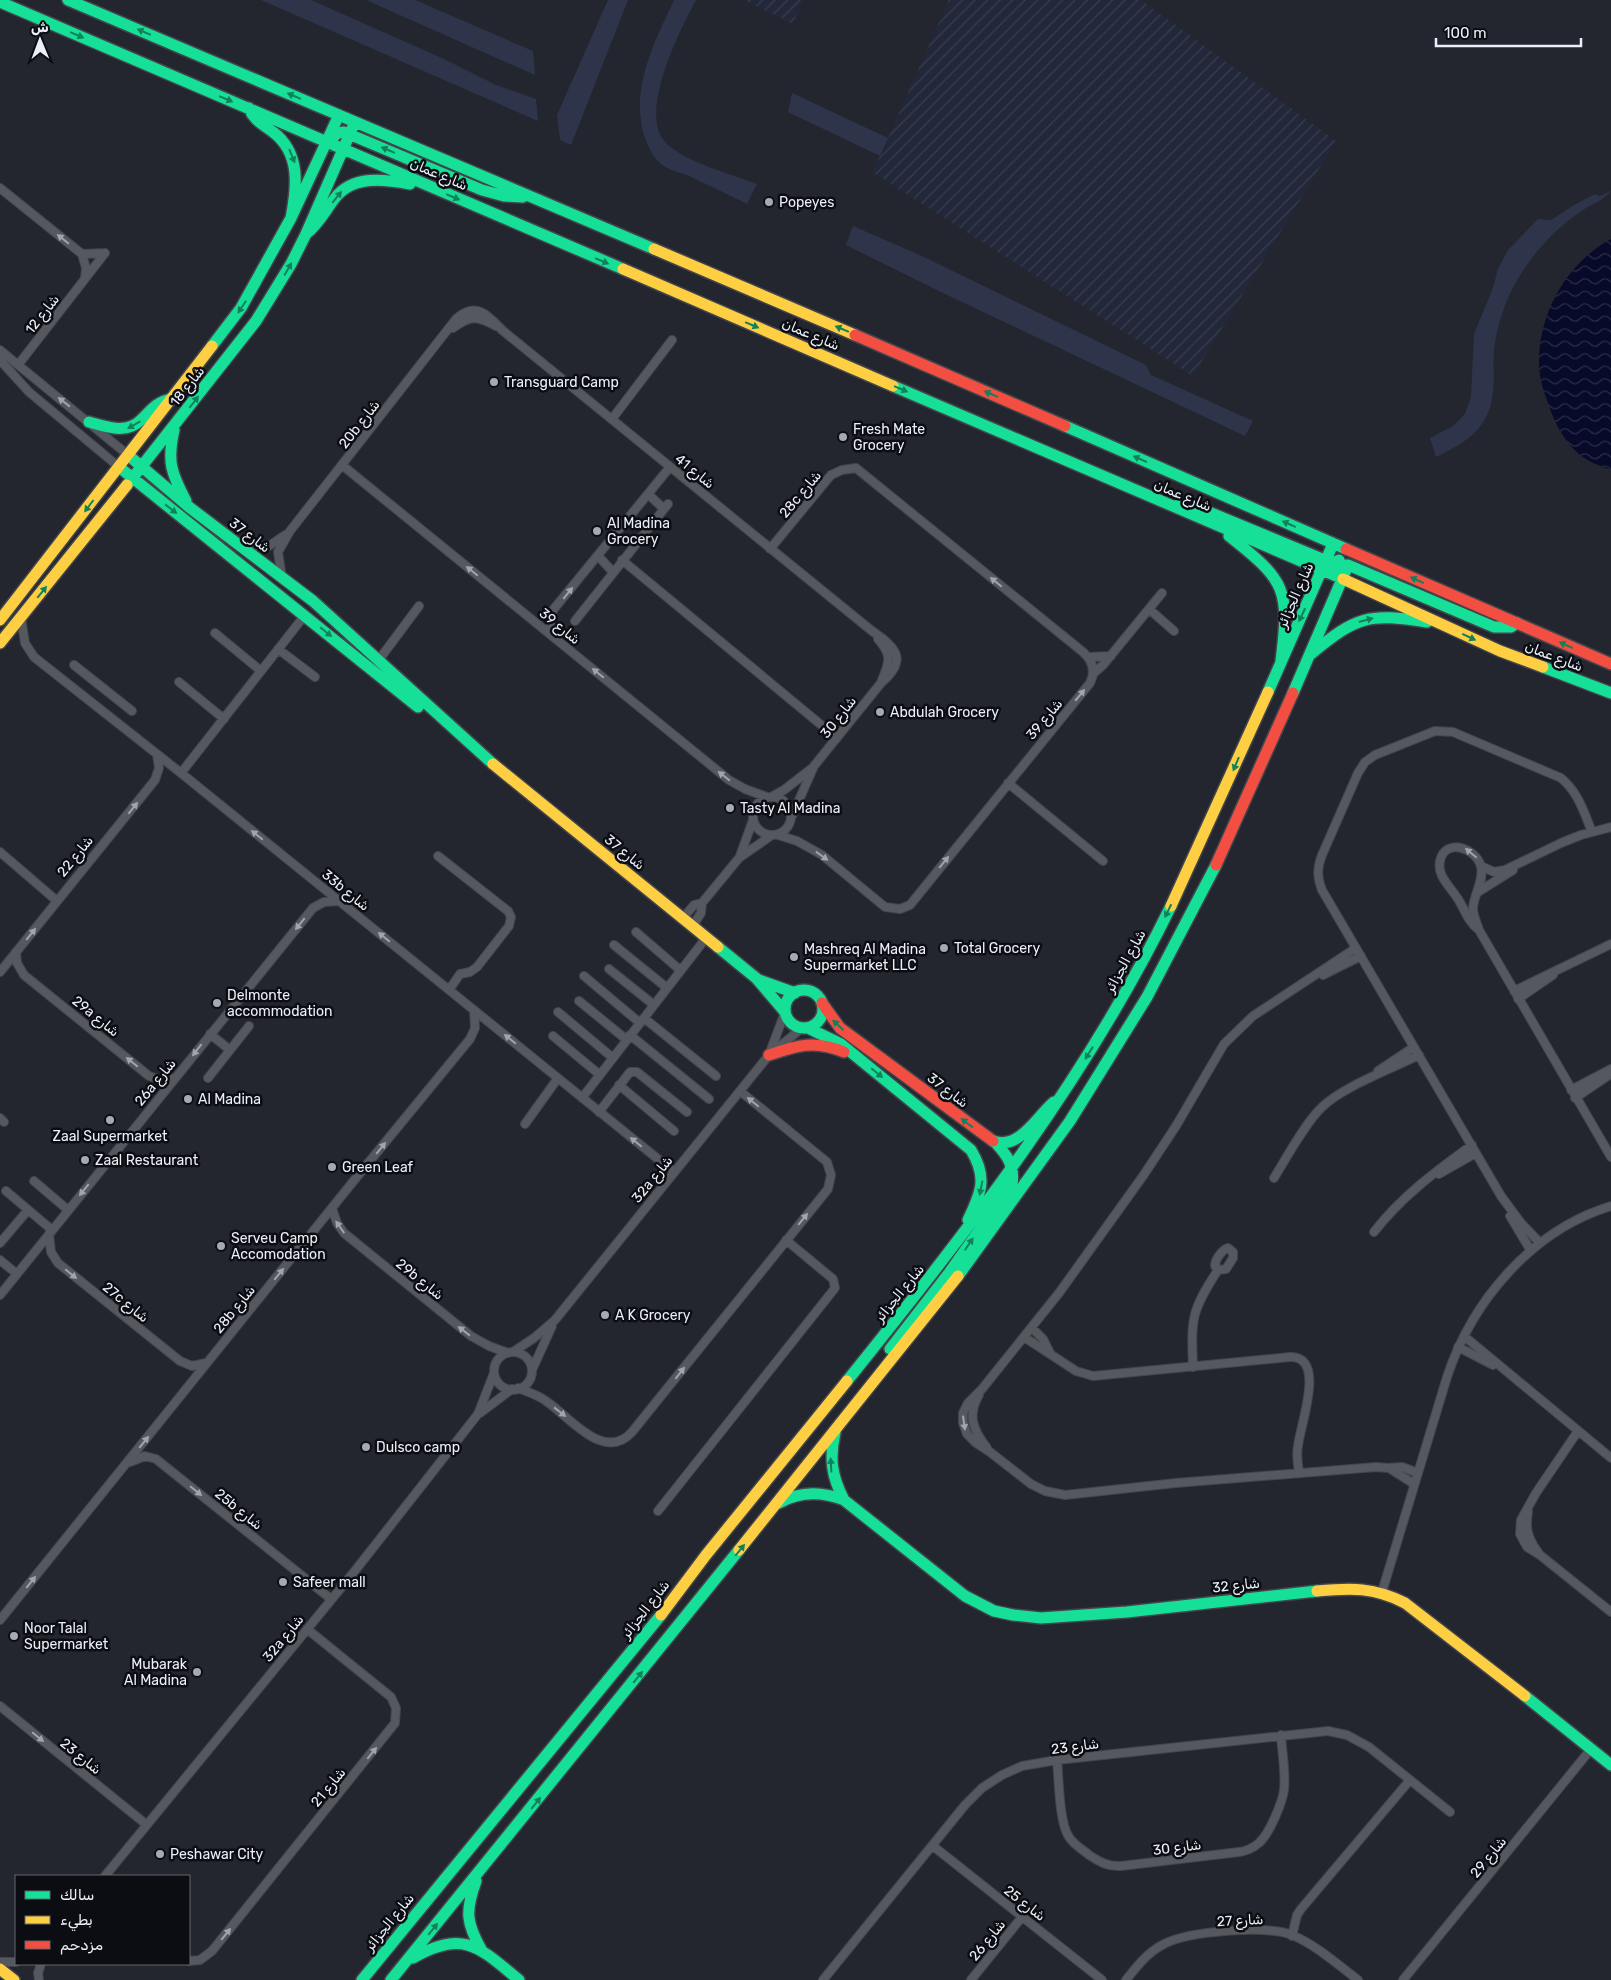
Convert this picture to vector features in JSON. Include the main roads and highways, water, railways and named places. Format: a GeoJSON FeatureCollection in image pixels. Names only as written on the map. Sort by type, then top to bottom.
{"type":"FeatureCollection","features":[{"type":"Feature","properties":{"kind":"main road","name":"شارع عمان"},"geometry":{"type":"LineString","coordinates":[[68,0],[876,344],[1611,664]]}},
{"type":"Feature","properties":{"kind":"main road","name":"شارع عمان"},"geometry":{"type":"LineString","coordinates":[[0,2],[1171,506],[1325,566],[1342,579],[1500,651],[1611,693]]}},
{"type":"Feature","properties":{"kind":"main road"},"geometry":{"type":"LineString","coordinates":[[249,108],[256,121],[278,136],[292,155],[298,176],[291,218]]}},
{"type":"Feature","properties":{"kind":"main road","name":"شارع 18"},"geometry":{"type":"LineString","coordinates":[[0,620],[241,308],[291,218],[339,115]]}},
{"type":"Feature","properties":{"kind":"main road","name":"شارع 18"},"geometry":{"type":"LineString","coordinates":[[0,643],[244,339],[274,293],[306,234],[356,122]]}},
{"type":"Feature","properties":{"kind":"main road"},"geometry":{"type":"LineString","coordinates":[[327,143],[338,133],[344,132],[482,190],[504,196],[533,198]]}},
{"type":"Feature","properties":{"kind":"main road"},"geometry":{"type":"LineString","coordinates":[[306,234],[325,216],[337,196],[354,184],[383,179],[414,185],[425,184]]}},
{"type":"Feature","properties":{"kind":"main road"},"geometry":{"type":"LineString","coordinates":[[90,422],[110,429],[129,429],[141,422],[159,402],[172,399]]}},
{"type":"Feature","properties":{"kind":"main road"},"geometry":{"type":"LineString","coordinates":[[175,426],[169,448],[169,465],[171,473],[189,507]]}},
{"type":"Feature","properties":{"kind":"main road","name":"شارع 37"},"geometry":{"type":"LineString","coordinates":[[128,455],[189,507],[313,601],[474,750]]}},
{"type":"Feature","properties":{"kind":"main road","name":"شارع 37"},"geometry":{"type":"LineString","coordinates":[[118,467],[683,918],[756,978],[785,1012]]}},
{"type":"Feature","properties":{"kind":"main road"},"geometry":{"type":"LineString","coordinates":[[1171,506],[1189,505],[1199,508],[1325,566],[1348,565],[1494,627],[1511,627],[1517,623]]}},
{"type":"Feature","properties":{"kind":"main road"},"geometry":{"type":"LineString","coordinates":[[1216,525],[1264,564],[1281,588],[1286,613],[1281,661]]}},
{"type":"Feature","properties":{"kind":"main road","name":"شارع الجزائر"},"geometry":{"type":"LineString","coordinates":[[362,1980],[649,1630],[706,1555],[957,1243],[1014,1168],[1062,1097],[1109,1021],[1160,929],[1208,830],[1334,544]]}},
{"type":"Feature","properties":{"kind":"main road"},"geometry":{"type":"LineString","coordinates":[[1325,566],[1341,560],[1350,551]]}},
{"type":"Feature","properties":{"kind":"main road"},"geometry":{"type":"LineString","coordinates":[[391,1980],[776,1505],[958,1276],[1045,1158],[1125,1034],[1172,952],[1213,871],[1311,654],[1348,565],[1350,551]]}},
{"type":"Feature","properties":{"kind":"main road"},"geometry":{"type":"LineString","coordinates":[[1311,654],[1344,628],[1364,620],[1385,617],[1440,624]]}},
{"type":"Feature","properties":{"kind":"main road","name":"شارع 37"},"geometry":{"type":"LineString","coordinates":[[756,978],[795,993]]}},
{"type":"Feature","properties":{"kind":"main road"},"geometry":{"type":"LineString","coordinates":[[805,1028],[813,1026],[820,1019],[822,1003],[811,992],[800,991],[787,1000],[785,1012],[788,1021],[792,1024],[834,1039],[966,1144],[976,1157],[981,1170],[982,1188],[957,1243]]}},
{"type":"Feature","properties":{"kind":"main road","name":"شارع 37"},"geometry":{"type":"LineString","coordinates":[[822,1003],[840,1028],[995,1142],[1003,1150],[1014,1168]]}},
{"type":"Feature","properties":{"kind":"main road"},"geometry":{"type":"LineString","coordinates":[[769,1055],[801,1044],[819,1044],[832,1047],[863,1061]]}},
{"type":"Feature","properties":{"kind":"main road"},"geometry":{"type":"LineString","coordinates":[[995,1142],[1003,1144],[1018,1139],[1041,1113],[1062,1097]]}},
{"type":"Feature","properties":{"kind":"main road"},"geometry":{"type":"LineString","coordinates":[[861,1397],[867,1377],[949,1273],[1012,1184],[1015,1173],[1014,1168]]}},
{"type":"Feature","properties":{"kind":"main road","name":"شارع 32"},"geometry":{"type":"LineString","coordinates":[[836,1428],[831,1449],[830,1466],[833,1479],[844,1500]]}},
{"type":"Feature","properties":{"kind":"main road","name":"شارع 32"},"geometry":{"type":"LineString","coordinates":[[776,1505],[792,1496],[809,1493],[826,1493],[844,1500],[955,1589],[994,1610],[1013,1615],[1041,1618],[1127,1612],[1348,1588],[1382,1592],[1413,1607],[1611,1765]]}},
{"type":"Feature","properties":{"kind":"main road"},"geometry":{"type":"LineString","coordinates":[[479,1873],[470,1898],[467,1914],[471,1933],[482,1951]]}},
{"type":"Feature","properties":{"kind":"main road"},"geometry":{"type":"LineString","coordinates":[[404,1964],[426,1949],[440,1944],[465,1944],[482,1951],[519,1980]]}},
{"type":"Feature","properties":{"kind":"main road"},"geometry":{"type":"LineString","coordinates":[[0,1969],[14,1980]]}},
{"type":"Feature","properties":{"kind":"water"},"geometry":{"type":"Polygon","coordinates":[[[1611,239],[1611,470],[1595,464],[1579,454],[1562,435],[1544,393],[1539,362],[1540,343],[1544,325],[1558,291],[1581,261],[1611,239]]]}},
{"type":"Feature","properties":{"kind":"place","name":"Popeyes"},"geometry":{"type":"Point","coordinates":[769,202]}},
{"type":"Feature","properties":{"kind":"place","name":"Transguard Camp"},"geometry":{"type":"Point","coordinates":[494,382]}},
{"type":"Feature","properties":{"kind":"place","name":"Fresh Mate Grocery"},"geometry":{"type":"Point","coordinates":[843,437]}},
{"type":"Feature","properties":{"kind":"place","name":"Al Madina Grocery"},"geometry":{"type":"Point","coordinates":[597,531]}},
{"type":"Feature","properties":{"kind":"place","name":"Abdulah Grocery"},"geometry":{"type":"Point","coordinates":[880,712]}},
{"type":"Feature","properties":{"kind":"place","name":"Tasty Al Madina"},"geometry":{"type":"Point","coordinates":[730,808]}},
{"type":"Feature","properties":{"kind":"place","name":"Total Grocery"},"geometry":{"type":"Point","coordinates":[944,948]}},
{"type":"Feature","properties":{"kind":"place","name":"Mashreq Al Madina Supermarket LLC"},"geometry":{"type":"Point","coordinates":[794,957]}},
{"type":"Feature","properties":{"kind":"place","name":"Delmonte accommodation"},"geometry":{"type":"Point","coordinates":[217,1003]}},
{"type":"Feature","properties":{"kind":"place","name":"Al Madina"},"geometry":{"type":"Point","coordinates":[188,1099]}},
{"type":"Feature","properties":{"kind":"place","name":"Zaal Supermarket"},"geometry":{"type":"Point","coordinates":[110,1120]}},
{"type":"Feature","properties":{"kind":"place","name":"Zaal Restaurant"},"geometry":{"type":"Point","coordinates":[85,1160]}},
{"type":"Feature","properties":{"kind":"place","name":"Green Leaf"},"geometry":{"type":"Point","coordinates":[332,1167]}},
{"type":"Feature","properties":{"kind":"place","name":"Serveu Camp Accomodation"},"geometry":{"type":"Point","coordinates":[221,1246]}},
{"type":"Feature","properties":{"kind":"place","name":"A K Grocery"},"geometry":{"type":"Point","coordinates":[605,1315]}},
{"type":"Feature","properties":{"kind":"place","name":"Dulsco camp"},"geometry":{"type":"Point","coordinates":[366,1447]}},
{"type":"Feature","properties":{"kind":"place","name":"Safeer mall"},"geometry":{"type":"Point","coordinates":[283,1582]}},
{"type":"Feature","properties":{"kind":"place","name":"Noor Talal Supermarket"},"geometry":{"type":"Point","coordinates":[14,1636]}},
{"type":"Feature","properties":{"kind":"place","name":"Mubarak Al Madina"},"geometry":{"type":"Point","coordinates":[197,1672]}},
{"type":"Feature","properties":{"kind":"place","name":"Peshawar City"},"geometry":{"type":"Point","coordinates":[160,1854]}}]}
